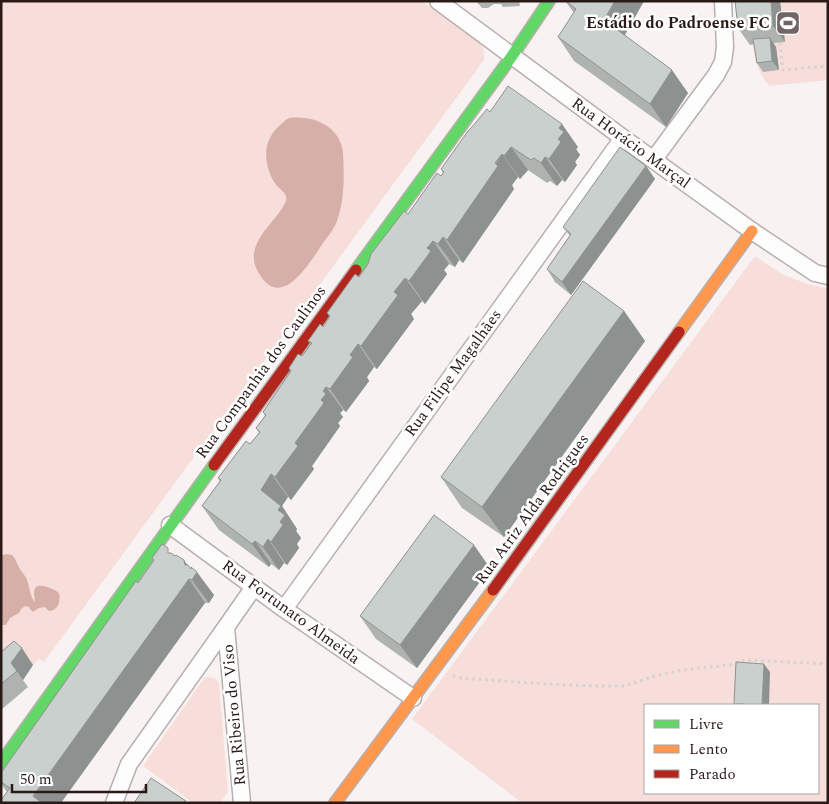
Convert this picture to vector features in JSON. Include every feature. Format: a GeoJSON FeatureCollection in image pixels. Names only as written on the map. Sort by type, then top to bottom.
{"type":"FeatureCollection","features":[{"type":"Feature","properties":{"kind":"street","name":"Rua Horácio Marçal"},"geometry":{"type":"LineString","coordinates":[[438,1],[752,231],[816,273],[828,276]]}},
{"type":"Feature","properties":{"kind":"street","name":"Rua Companhia dos Caulinos"},"geometry":{"type":"LineString","coordinates":[[1,763],[170,525],[512,56],[549,1]]}},
{"type":"Feature","properties":{"kind":"street"},"geometry":{"type":"LineString","coordinates":[[654,159],[716,76],[723,62],[725,47],[723,1]]}},
{"type":"Feature","properties":{"kind":"street","name":"Rua Filipe Magalhães"},"geometry":{"type":"LineString","coordinates":[[284,609],[623,138]]}},
{"type":"Feature","properties":{"kind":"street","name":"Rua Atriz Alda Rodrigues"},"geometry":{"type":"LineString","coordinates":[[335,803],[521,552],[752,231]]}},
{"type":"Feature","properties":{"kind":"street","name":"Rua Fortunato Almeida"},"geometry":{"type":"LineString","coordinates":[[170,525],[284,609],[413,698]]}},
{"type":"Feature","properties":{"kind":"street","name":"Rua Ribeiro do Viso"},"geometry":{"type":"LineString","coordinates":[[114,803],[129,764],[254,587]]}},
{"type":"Feature","properties":{"kind":"street","name":"Rua Ribeiro do Viso"},"geometry":{"type":"LineString","coordinates":[[226,627],[242,803]]}},
{"type":"Feature","properties":{"kind":"path"},"geometry":{"type":"LineString","coordinates":[[780,42],[783,70],[828,66]]}},
{"type":"Feature","properties":{"kind":"path"},"geometry":{"type":"LineString","coordinates":[[433,672],[461,678],[547,684],[624,686],[682,670],[730,666],[746,660],[828,664]]}},
{"type":"Feature","properties":{"kind":"shaded area"},"geometry":{"type":"Polygon","coordinates":[[[1,1],[422,1],[478,41],[483,47],[484,60],[44,662],[39,659],[33,665],[25,658],[1,676],[1,1]]]}},
{"type":"Feature","properties":{"kind":"shaded area","name":"Estádio do Padroense FC"},"geometry":{"type":"Polygon","coordinates":[[[745,1],[828,1],[828,80],[769,86],[758,67],[753,45],[750,45],[745,1]]]}},
{"type":"Feature","properties":{"kind":"shaded area"},"geometry":{"type":"Polygon","coordinates":[[[289,118],[307,118],[316,121],[324,124],[337,135],[343,152],[343,186],[340,213],[332,231],[303,271],[287,285],[279,288],[270,286],[262,278],[255,266],[254,253],[256,245],[264,232],[286,201],[286,195],[274,182],[268,168],[266,154],[272,134],[289,118]]]}},
{"type":"Feature","properties":{"kind":"shaded area"},"geometry":{"type":"Polygon","coordinates":[[[755,256],[782,274],[828,289],[828,803],[522,803],[412,719],[755,256]]]}},
{"type":"Feature","properties":{"kind":"shaded area"},"geometry":{"type":"Polygon","coordinates":[[[6,554],[12,555],[15,558],[27,579],[35,602],[34,593],[37,587],[45,586],[59,593],[60,599],[55,609],[49,611],[45,607],[33,612],[29,607],[25,606],[19,613],[10,618],[6,625],[1,625],[1,556],[6,554]]]}},
{"type":"Feature","properties":{"kind":"shaded area"},"geometry":{"type":"Polygon","coordinates":[[[206,677],[215,678],[219,683],[228,792],[220,803],[193,803],[143,766],[206,677]]]}},
{"type":"Feature","properties":{"kind":"building"},"geometry":{"type":"Polygon","coordinates":[[[566,1],[615,1],[604,20],[672,70],[650,104],[558,37],[576,9],[566,1]]]}},
{"type":"Feature","properties":{"kind":"building"},"geometry":{"type":"Polygon","coordinates":[[[735,1],[771,1],[773,26],[738,28],[735,1]]]}},
{"type":"Feature","properties":{"kind":"building"},"geometry":{"type":"Polygon","coordinates":[[[770,38],[772,61],[757,63],[753,39],[770,38]]]}},
{"type":"Feature","properties":{"kind":"building"},"geometry":{"type":"Polygon","coordinates":[[[508,86],[562,124],[559,128],[564,132],[558,139],[561,142],[549,159],[545,157],[541,163],[534,158],[531,160],[511,147],[504,156],[502,154],[495,163],[498,166],[447,240],[443,237],[438,244],[433,241],[427,248],[431,251],[409,281],[405,278],[394,292],[398,295],[361,346],[358,344],[350,355],[353,357],[330,389],[326,387],[323,391],[326,394],[321,400],[324,403],[295,443],[298,446],[275,477],[271,474],[261,490],[281,506],[278,510],[285,515],[280,522],[283,525],[271,542],[268,539],[263,547],[255,541],[252,544],[202,506],[221,480],[218,478],[246,441],[250,444],[260,432],[256,428],[266,415],[263,412],[291,371],[289,368],[298,354],[302,356],[312,343],[308,341],[320,324],[323,327],[330,316],[327,313],[355,274],[359,277],[368,264],[371,254],[404,211],[408,214],[437,173],[441,176],[444,172],[441,169],[468,131],[487,109],[490,112],[508,86]]]}},
{"type":"Feature","properties":{"kind":"building"},"geometry":{"type":"Polygon","coordinates":[[[620,147],[646,166],[562,282],[547,269],[571,234],[563,227],[620,147]]]}},
{"type":"Feature","properties":{"kind":"building"},"geometry":{"type":"Polygon","coordinates":[[[583,281],[624,311],[482,507],[441,477],[583,281]]]}},
{"type":"Feature","properties":{"kind":"building"},"geometry":{"type":"Polygon","coordinates":[[[434,515],[474,545],[400,645],[360,616],[434,515]]]}},
{"type":"Feature","properties":{"kind":"building"},"geometry":{"type":"Polygon","coordinates":[[[162,544],[168,548],[168,553],[184,560],[185,565],[188,565],[197,572],[192,580],[189,579],[33,796],[42,803],[1,803],[1,800],[10,788],[1,782],[1,773],[136,581],[138,583],[154,560],[152,558],[162,544]]]}},
{"type":"Feature","properties":{"kind":"building"},"geometry":{"type":"Polygon","coordinates":[[[14,641],[22,648],[11,663],[17,671],[1,684],[1,652],[14,641]]]}},
{"type":"Feature","properties":{"kind":"building"},"geometry":{"type":"Polygon","coordinates":[[[736,662],[764,664],[762,704],[734,704],[736,662]]]}},
{"type":"Feature","properties":{"kind":"building"},"geometry":{"type":"Polygon","coordinates":[[[151,778],[186,801],[184,803],[134,803],[151,778]]]}},
{"type":"Feature","properties":{"kind":"traffic: fast"},"geometry":{"type":"LineString","coordinates":[[356,270],[512,56],[549,1]]}},
{"type":"Feature","properties":{"kind":"traffic: fast"},"geometry":{"type":"LineString","coordinates":[[1,763],[214,465]]}},
{"type":"Feature","properties":{"kind":"traffic: slow"},"geometry":{"type":"LineString","coordinates":[[679,332],[752,231]]}},
{"type":"Feature","properties":{"kind":"traffic: slow"},"geometry":{"type":"LineString","coordinates":[[335,803],[493,590]]}},
{"type":"Feature","properties":{"kind":"traffic: jam"},"geometry":{"type":"LineString","coordinates":[[214,465],[356,270]]}},
{"type":"Feature","properties":{"kind":"traffic: jam"},"geometry":{"type":"LineString","coordinates":[[493,590],[679,332]]}},
{"type":"Feature","properties":{"kind":"place","name":"Estádio do Padroense FC"},"geometry":{"type":"Point","coordinates":[788,23]}}]}
